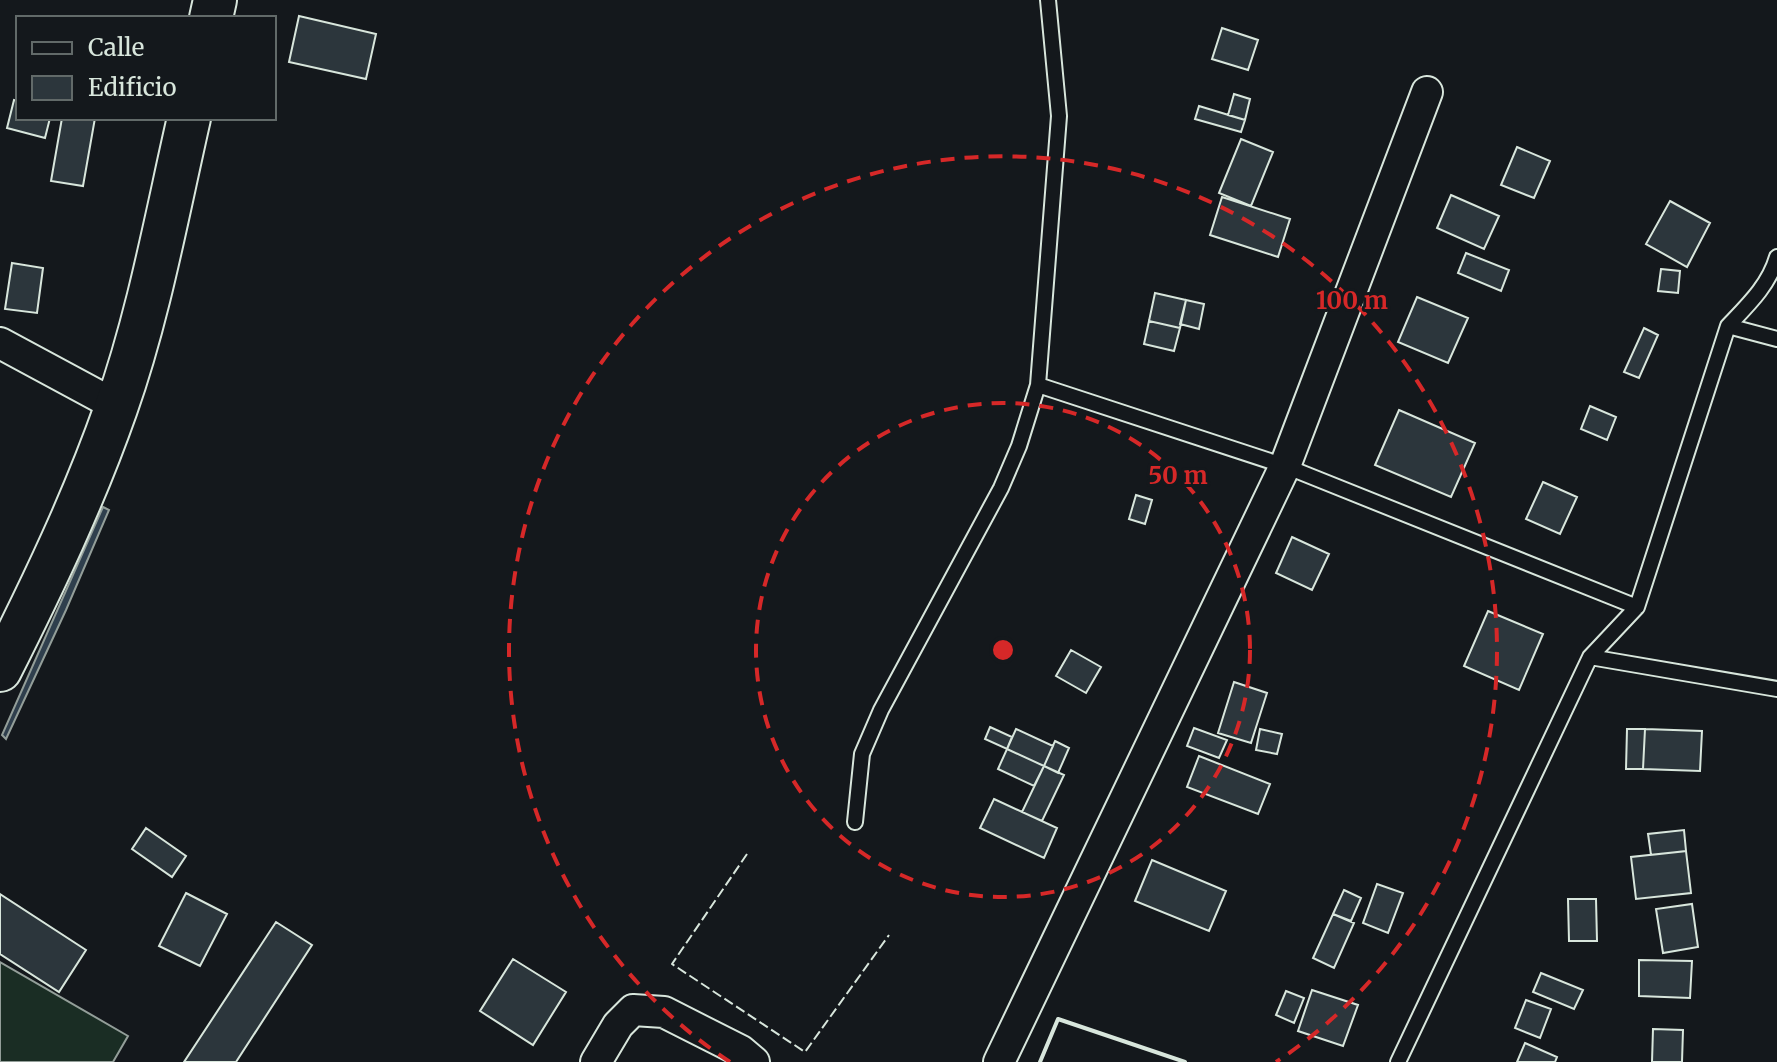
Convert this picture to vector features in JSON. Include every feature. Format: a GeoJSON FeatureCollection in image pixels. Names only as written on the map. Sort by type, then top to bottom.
{"type":"FeatureCollection","features":[{"type":"Feature","properties":{"kind":"street"},"geometry":{"type":"LineString","coordinates":[[999,1062],[1285,466],[1427,92]]}},
{"type":"Feature","properties":{"kind":"street"},"geometry":{"type":"LineString","coordinates":[[0,670],[50,569],[117,406],[150,289],[189,120]]}},
{"type":"Feature","properties":{"kind":"street"},"geometry":{"type":"LineString","coordinates":[[0,343],[117,406]]}},
{"type":"Feature","properties":{"kind":"street"},"geometry":{"type":"LineString","coordinates":[[596,1062],[618,1025],[633,1010],[664,1012],[741,1051],[754,1062]]}},
{"type":"Feature","properties":{"kind":"lane"},"geometry":{"type":"LineString","coordinates":[[855,822],[862,754],[881,710],[1001,488],[1019,446],[1038,385],[1059,116],[1048,0]]}},
{"type":"Feature","properties":{"kind":"lane"},"geometry":{"type":"LineString","coordinates":[[1398,1062],[1590,657],[1637,607],[1728,326],[1754,299],[1773,270],[1777,257]]}},
{"type":"Feature","properties":{"kind":"lane"},"geometry":{"type":"LineString","coordinates":[[1728,326],[1777,339]]}},
{"type":"Feature","properties":{"kind":"lane"},"geometry":{"type":"LineString","coordinates":[[1038,385],[1285,466],[1637,607]]}},
{"type":"Feature","properties":{"kind":"lane"},"geometry":{"type":"LineString","coordinates":[[1590,657],[1777,689]]}},
{"type":"Feature","properties":{"kind":"green space"},"geometry":{"type":"Polygon","coordinates":[[[0,962],[128,1036],[113,1062],[0,1062],[0,962]]]}},
{"type":"Feature","properties":{"kind":"water"},"geometry":{"type":"Polygon","coordinates":[[[103,507],[109,510],[6,739],[2,735],[103,507]]]}},
{"type":"Feature","properties":{"kind":"building"},"geometry":{"type":"Polygon","coordinates":[[[299,16],[376,34],[366,79],[289,62],[299,16]]]}},
{"type":"Feature","properties":{"kind":"building"},"geometry":{"type":"Polygon","coordinates":[[[1222,28],[1258,40],[1248,70],[1212,59],[1222,28]]]}},
{"type":"Feature","properties":{"kind":"building"},"geometry":{"type":"Polygon","coordinates":[[[1234,94],[1250,99],[1245,120],[1228,115],[1234,94]]]}},
{"type":"Feature","properties":{"kind":"building"},"geometry":{"type":"Polygon","coordinates":[[[14,100],[16,120],[50,120],[45,138],[7,128],[14,100]]]}},
{"type":"Feature","properties":{"kind":"building"},"geometry":{"type":"Polygon","coordinates":[[[1199,106],[1245,120],[1241,132],[1195,119],[1199,106]]]}},
{"type":"Feature","properties":{"kind":"building"},"geometry":{"type":"Polygon","coordinates":[[[62,120],[95,120],[83,186],[51,181],[62,120]]]}},
{"type":"Feature","properties":{"kind":"building"},"geometry":{"type":"Polygon","coordinates":[[[1241,139],[1273,152],[1251,206],[1219,193],[1241,139]]]}},
{"type":"Feature","properties":{"kind":"building"},"geometry":{"type":"Polygon","coordinates":[[[1517,147],[1550,161],[1534,198],[1501,185],[1517,147]]]}},
{"type":"Feature","properties":{"kind":"building"},"geometry":{"type":"Polygon","coordinates":[[[1451,195],[1499,216],[1484,249],[1437,228],[1451,195]]]}},
{"type":"Feature","properties":{"kind":"building"},"geometry":{"type":"Polygon","coordinates":[[[1222,197],[1290,219],[1278,257],[1210,235],[1222,197]]]}},
{"type":"Feature","properties":{"kind":"building"},"geometry":{"type":"Polygon","coordinates":[[[1670,201],[1710,223],[1687,267],[1646,244],[1670,201]]]}},
{"type":"Feature","properties":{"kind":"building"},"geometry":{"type":"Polygon","coordinates":[[[1466,253],[1509,270],[1501,291],[1458,273],[1466,253]]]}},
{"type":"Feature","properties":{"kind":"building"},"geometry":{"type":"Polygon","coordinates":[[[12,263],[43,268],[37,313],[5,309],[12,263]]]}},
{"type":"Feature","properties":{"kind":"building"},"geometry":{"type":"Polygon","coordinates":[[[1661,269],[1680,271],[1678,293],[1658,291],[1661,269]]]}},
{"type":"Feature","properties":{"kind":"building"},"geometry":{"type":"Polygon","coordinates":[[[1155,293],[1186,300],[1180,328],[1149,321],[1155,293]]]}},
{"type":"Feature","properties":{"kind":"building"},"geometry":{"type":"Polygon","coordinates":[[[1417,297],[1468,318],[1448,363],[1398,342],[1417,297]]]}},
{"type":"Feature","properties":{"kind":"building"},"geometry":{"type":"Polygon","coordinates":[[[1186,300],[1204,304],[1199,329],[1180,324],[1186,300]]]}},
{"type":"Feature","properties":{"kind":"building"},"geometry":{"type":"Polygon","coordinates":[[[1149,321],[1180,328],[1174,351],[1144,344],[1149,321]]]}},
{"type":"Feature","properties":{"kind":"building"},"geometry":{"type":"Polygon","coordinates":[[[1644,328],[1658,335],[1639,378],[1624,372],[1644,328]]]}},
{"type":"Feature","properties":{"kind":"building"},"geometry":{"type":"Polygon","coordinates":[[[1590,406],[1616,417],[1607,440],[1581,429],[1590,406]]]}},
{"type":"Feature","properties":{"kind":"building"},"geometry":{"type":"Polygon","coordinates":[[[1399,410],[1475,443],[1451,497],[1375,465],[1399,410]]]}},
{"type":"Feature","properties":{"kind":"building"},"geometry":{"type":"Polygon","coordinates":[[[1543,482],[1577,497],[1560,534],[1526,519],[1543,482]]]}},
{"type":"Feature","properties":{"kind":"building"},"geometry":{"type":"Polygon","coordinates":[[[1136,495],[1152,500],[1145,524],[1129,519],[1136,495]]]}},
{"type":"Feature","properties":{"kind":"building"},"geometry":{"type":"Polygon","coordinates":[[[1292,537],[1329,554],[1312,590],[1276,573],[1292,537]]]}},
{"type":"Feature","properties":{"kind":"building"},"geometry":{"type":"Polygon","coordinates":[[[1488,611],[1543,634],[1519,690],[1464,666],[1488,611]]]}},
{"type":"Feature","properties":{"kind":"building"},"geometry":{"type":"Polygon","coordinates":[[[1071,650],[1101,667],[1086,693],[1056,676],[1071,650]]]}},
{"type":"Feature","properties":{"kind":"building"},"geometry":{"type":"Polygon","coordinates":[[[1234,682],[1267,693],[1251,743],[1218,733],[1234,682]]]}},
{"type":"Feature","properties":{"kind":"building"},"geometry":{"type":"Polygon","coordinates":[[[990,727],[1012,737],[1007,749],[985,739],[990,727]]]}},
{"type":"Feature","properties":{"kind":"building"},"geometry":{"type":"Polygon","coordinates":[[[1194,728],[1227,740],[1219,758],[1187,746],[1194,728]]]}},
{"type":"Feature","properties":{"kind":"building"},"geometry":{"type":"Polygon","coordinates":[[[1016,729],[1053,746],[1044,766],[1007,749],[1016,729]]]}},
{"type":"Feature","properties":{"kind":"building"},"geometry":{"type":"Polygon","coordinates":[[[1260,729],[1282,734],[1277,754],[1256,750],[1260,729]]]}},
{"type":"Feature","properties":{"kind":"building"},"geometry":{"type":"Polygon","coordinates":[[[1627,729],[1645,729],[1643,769],[1626,769],[1627,729]]]}},
{"type":"Feature","properties":{"kind":"building"},"geometry":{"type":"Polygon","coordinates":[[[1645,729],[1702,731],[1700,771],[1643,769],[1645,729]]]}},
{"type":"Feature","properties":{"kind":"building"},"geometry":{"type":"Polygon","coordinates":[[[1055,741],[1069,748],[1058,773],[1044,766],[1055,741]]]}},
{"type":"Feature","properties":{"kind":"building"},"geometry":{"type":"Polygon","coordinates":[[[1007,749],[1044,766],[1034,786],[998,769],[1007,749]]]}},
{"type":"Feature","properties":{"kind":"building"},"geometry":{"type":"Polygon","coordinates":[[[1199,756],[1270,784],[1258,814],[1187,787],[1199,756]]]}},
{"type":"Feature","properties":{"kind":"building"},"geometry":{"type":"Polygon","coordinates":[[[1044,766],[1064,775],[1042,821],[1022,812],[1044,766]]]}},
{"type":"Feature","properties":{"kind":"building"},"geometry":{"type":"Polygon","coordinates":[[[994,799],[1057,828],[1044,858],[980,828],[994,799]]]}},
{"type":"Feature","properties":{"kind":"building"},"geometry":{"type":"Polygon","coordinates":[[[146,828],[186,856],[172,877],[132,849],[146,828]]]}},
{"type":"Feature","properties":{"kind":"building"},"geometry":{"type":"Polygon","coordinates":[[[1684,830],[1686,851],[1651,855],[1648,834],[1684,830]]]}},
{"type":"Feature","properties":{"kind":"building"},"geometry":{"type":"Polygon","coordinates":[[[1686,851],[1691,893],[1636,899],[1631,857],[1686,851]]]}},
{"type":"Feature","properties":{"kind":"building"},"geometry":{"type":"Polygon","coordinates":[[[1152,860],[1226,891],[1209,931],[1135,901],[1152,860]]]}},
{"type":"Feature","properties":{"kind":"building"},"geometry":{"type":"Polygon","coordinates":[[[1377,884],[1403,893],[1388,933],[1363,923],[1377,884]]]}},
{"type":"Feature","properties":{"kind":"building"},"geometry":{"type":"Polygon","coordinates":[[[1344,890],[1361,898],[1351,921],[1333,914],[1344,890]]]}},
{"type":"Feature","properties":{"kind":"building"},"geometry":{"type":"Polygon","coordinates":[[[186,893],[227,914],[200,966],[159,946],[186,893]]]}},
{"type":"Feature","properties":{"kind":"building"},"geometry":{"type":"Polygon","coordinates":[[[0,894],[86,950],[59,992],[0,954],[0,894]]]}},
{"type":"Feature","properties":{"kind":"building"},"geometry":{"type":"Polygon","coordinates":[[[1568,899],[1596,899],[1597,941],[1569,941],[1568,899]]]}},
{"type":"Feature","properties":{"kind":"building"},"geometry":{"type":"Polygon","coordinates":[[[1692,904],[1698,947],[1663,953],[1656,909],[1692,904]]]}},
{"type":"Feature","properties":{"kind":"building"},"geometry":{"type":"Polygon","coordinates":[[[1333,914],[1354,923],[1334,968],[1313,958],[1333,914]]]}},
{"type":"Feature","properties":{"kind":"building"},"geometry":{"type":"Polygon","coordinates":[[[276,922],[312,945],[236,1062],[184,1062],[276,922]]]}},
{"type":"Feature","properties":{"kind":"building"},"geometry":{"type":"Polygon","coordinates":[[[513,959],[566,992],[533,1045],[480,1011],[513,959]]]}},
{"type":"Feature","properties":{"kind":"building"},"geometry":{"type":"Polygon","coordinates":[[[1639,960],[1692,961],[1690,998],[1639,996],[1639,960]]]}},
{"type":"Feature","properties":{"kind":"building"},"geometry":{"type":"Polygon","coordinates":[[[1541,973],[1583,990],[1574,1009],[1533,992],[1541,973]]]}},
{"type":"Feature","properties":{"kind":"building"},"geometry":{"type":"Polygon","coordinates":[[[1312,990],[1358,1005],[1343,1046],[1298,1031],[1312,990]]]}},
{"type":"Feature","properties":{"kind":"building"},"geometry":{"type":"Polygon","coordinates":[[[1286,991],[1304,998],[1294,1023],[1276,1015],[1286,991]]]}},
{"type":"Feature","properties":{"kind":"building"},"geometry":{"type":"Polygon","coordinates":[[[1526,1000],[1551,1009],[1540,1038],[1515,1028],[1526,1000]]]}},
{"type":"Feature","properties":{"kind":"building"},"geometry":{"type":"Polygon","coordinates":[[[1653,1029],[1683,1030],[1682,1062],[1652,1062],[1653,1029]]]}},
{"type":"Feature","properties":{"kind":"building"},"geometry":{"type":"Polygon","coordinates":[[[1525,1043],[1557,1057],[1555,1062],[1517,1062],[1525,1043]]]}},
{"type":"Feature","properties":{"kind":"fence"},"geometry":{"type":"LineString","coordinates":[[747,854],[672,964],[805,1052],[889,935]]}},
{"type":"Feature","properties":{"kind":"wall"},"geometry":{"type":"LineString","coordinates":[[1040,1062],[1058,1019],[1185,1062]]}}]}
